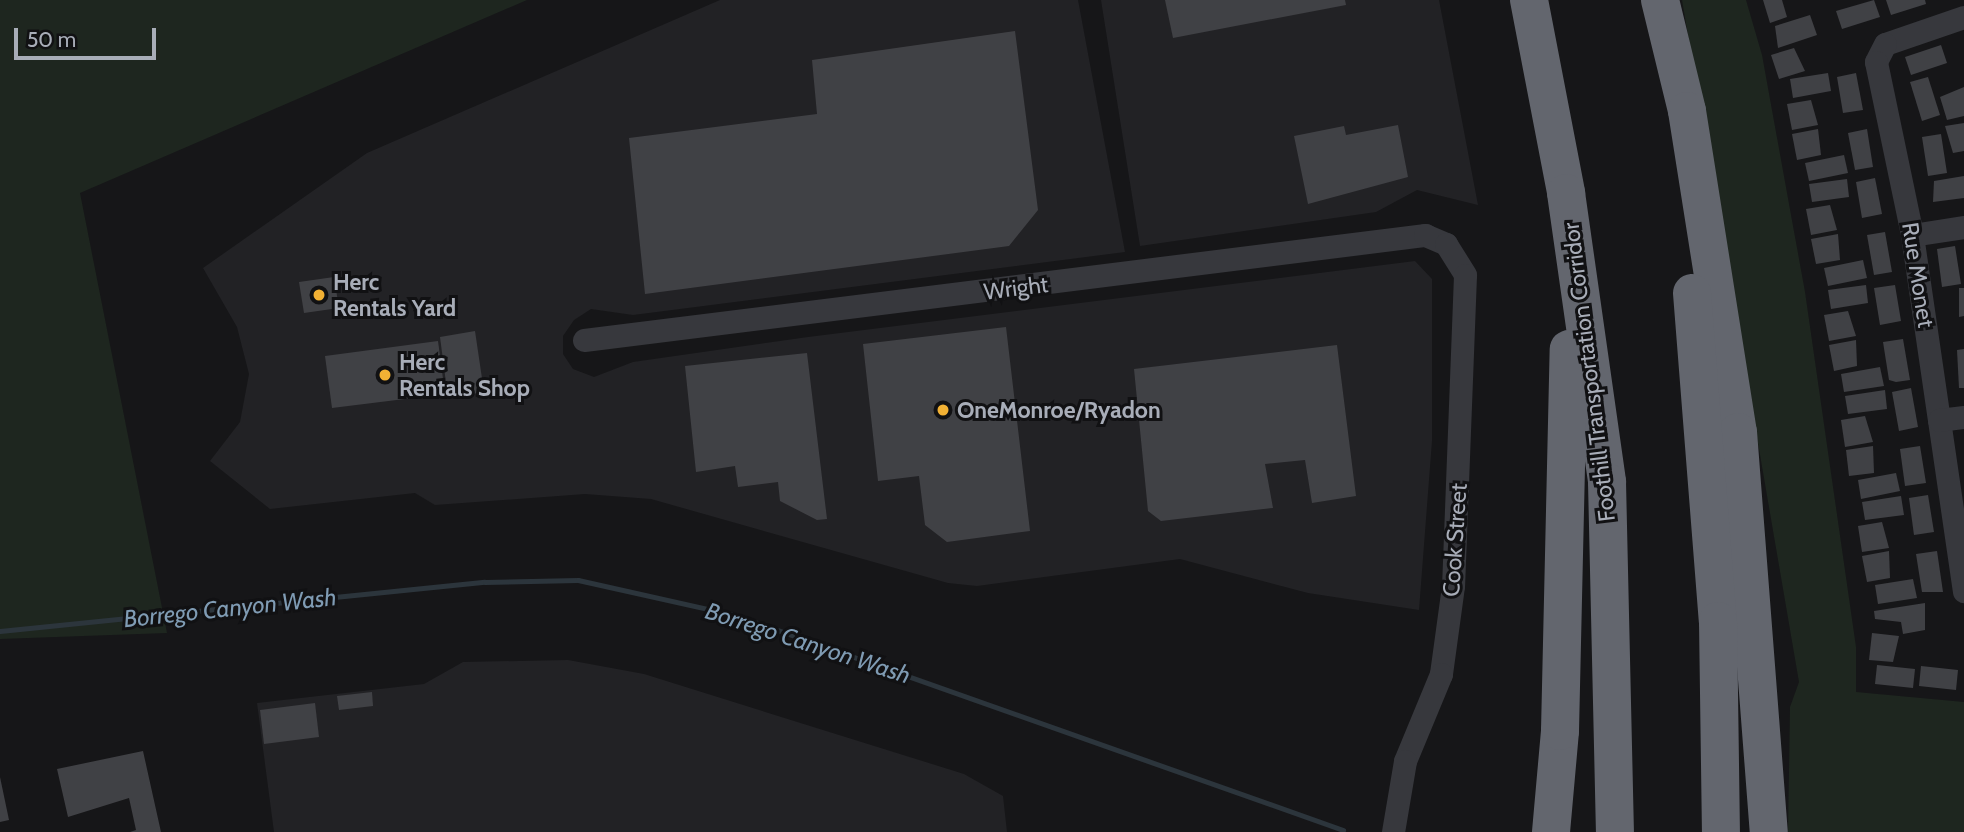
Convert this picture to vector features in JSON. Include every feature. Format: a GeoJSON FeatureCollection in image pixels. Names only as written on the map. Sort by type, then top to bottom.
{"type":"FeatureCollection","features":[{"type":"Feature","properties":{"kind":"highway","name":"Foothill Transportation Corridor"},"geometry":{"type":"LineString","coordinates":[[1529,0],[1566,193],[1607,482],[1615,832]]}},
{"type":"Feature","properties":{"kind":"highway"},"geometry":{"type":"LineString","coordinates":[[1643,0],[1686,236],[1704,418],[1718,621],[1721,832]]}},
{"type":"Feature","properties":{"kind":"highway"},"geometry":{"type":"LineString","coordinates":[[1660,0],[1687,111],[1738,432],[1769,832]]}},
{"type":"Feature","properties":{"kind":"highway"},"geometry":{"type":"LineString","coordinates":[[1552,827],[1570,352],[1566,193]]}},
{"type":"Feature","properties":{"kind":"street","name":"Rue Monet"},"geometry":{"type":"LineString","coordinates":[[1964,17],[1885,44],[1876,62],[1912,235],[1964,591]]}},
{"type":"Feature","properties":{"kind":"street"},"geometry":{"type":"LineString","coordinates":[[1912,235],[1964,226]]}},
{"type":"Feature","properties":{"kind":"street","name":"Wright"},"geometry":{"type":"LineString","coordinates":[[584,340],[1425,235],[1446,244]]}},
{"type":"Feature","properties":{"kind":"street","name":"Cook Street"},"geometry":{"type":"LineString","coordinates":[[1393,832],[1405,761],[1441,674],[1453,586],[1465,275],[1446,244]]}},
{"type":"Feature","properties":{"kind":"street"},"geometry":{"type":"LineString","coordinates":[[1939,420],[1964,417]]}},
{"type":"Feature","properties":{"kind":"shaded area"},"geometry":{"type":"Polygon","coordinates":[[[0,0],[527,0],[80,193],[167,633],[0,639],[0,0]]]}},
{"type":"Feature","properties":{"kind":"shaded area"},"geometry":{"type":"Polygon","coordinates":[[[720,0],[1078,0],[1125,252],[633,315],[591,309],[574,320],[563,336],[563,354],[573,369],[594,377],[633,362],[808,337],[1415,261],[1432,279],[1432,441],[1419,610],[1308,593],[1180,559],[977,586],[948,583],[651,499],[585,494],[435,505],[415,493],[270,509],[210,461],[240,422],[249,374],[237,327],[203,268],[367,153],[720,0]]]}},
{"type":"Feature","properties":{"kind":"shaded area"},"geometry":{"type":"Polygon","coordinates":[[[1101,0],[1439,0],[1478,205],[1417,190],[1376,212],[1140,246],[1101,0]]]}},
{"type":"Feature","properties":{"kind":"shaded area"},"geometry":{"type":"Polygon","coordinates":[[[1682,0],[1746,0],[1762,55],[1805,292],[1856,647],[1856,692],[1964,702],[1964,832],[1788,832],[1790,707],[1799,682],[1682,0]]]}},
{"type":"Feature","properties":{"kind":"shaded area"},"geometry":{"type":"Polygon","coordinates":[[[568,660],[644,674],[964,774],[1003,796],[1007,832],[274,832],[257,703],[424,684],[463,662],[568,660]]]}},
{"type":"Feature","properties":{"kind":"building"},"geometry":{"type":"Polygon","coordinates":[[[1165,0],[1345,0],[1346,5],[1173,38],[1165,0]]]}},
{"type":"Feature","properties":{"kind":"building"},"geometry":{"type":"Polygon","coordinates":[[[1763,0],[1782,0],[1787,17],[1770,23],[1763,0]]]}},
{"type":"Feature","properties":{"kind":"building"},"geometry":{"type":"Polygon","coordinates":[[[1874,0],[1880,17],[1842,29],[1836,11],[1874,0]]]}},
{"type":"Feature","properties":{"kind":"building"},"geometry":{"type":"Polygon","coordinates":[[[1886,0],[1925,0],[1926,4],[1891,15],[1886,0]]]}},
{"type":"Feature","properties":{"kind":"building"},"geometry":{"type":"Polygon","coordinates":[[[1810,15],[1817,35],[1778,48],[1775,26],[1810,15]]]}},
{"type":"Feature","properties":{"kind":"building"},"geometry":{"type":"Polygon","coordinates":[[[1015,31],[1038,210],[1009,246],[645,294],[629,138],[817,114],[812,60],[1015,31]]]}},
{"type":"Feature","properties":{"kind":"building"},"geometry":{"type":"Polygon","coordinates":[[[1941,45],[1947,63],[1911,75],[1905,57],[1941,45]]]}},
{"type":"Feature","properties":{"kind":"building"},"geometry":{"type":"Polygon","coordinates":[[[1794,48],[1805,71],[1779,79],[1771,55],[1794,48]]]}},
{"type":"Feature","properties":{"kind":"building"},"geometry":{"type":"Polygon","coordinates":[[[1828,73],[1831,91],[1793,98],[1790,79],[1828,73]]]}},
{"type":"Feature","properties":{"kind":"building"},"geometry":{"type":"Polygon","coordinates":[[[1856,73],[1863,110],[1843,113],[1837,77],[1856,73]]]}},
{"type":"Feature","properties":{"kind":"building"},"geometry":{"type":"Polygon","coordinates":[[[1928,77],[1940,115],[1922,121],[1910,82],[1928,77]]]}},
{"type":"Feature","properties":{"kind":"building"},"geometry":{"type":"Polygon","coordinates":[[[1964,87],[1964,116],[1947,120],[1940,97],[1964,87]]]}},
{"type":"Feature","properties":{"kind":"building"},"geometry":{"type":"Polygon","coordinates":[[[1811,100],[1818,125],[1792,130],[1787,104],[1811,100]]]}},
{"type":"Feature","properties":{"kind":"building"},"geometry":{"type":"Polygon","coordinates":[[[1964,123],[1964,151],[1953,153],[1945,126],[1964,123]]]}},
{"type":"Feature","properties":{"kind":"building"},"geometry":{"type":"Polygon","coordinates":[[[1398,125],[1408,177],[1308,204],[1294,136],[1344,126],[1346,135],[1398,125]]]}},
{"type":"Feature","properties":{"kind":"building"},"geometry":{"type":"Polygon","coordinates":[[[1818,129],[1821,155],[1797,160],[1792,134],[1818,129]]]}},
{"type":"Feature","properties":{"kind":"building"},"geometry":{"type":"Polygon","coordinates":[[[1867,129],[1873,167],[1855,170],[1848,133],[1867,129]]]}},
{"type":"Feature","properties":{"kind":"building"},"geometry":{"type":"Polygon","coordinates":[[[1941,134],[1947,173],[1928,176],[1922,137],[1941,134]]]}},
{"type":"Feature","properties":{"kind":"building"},"geometry":{"type":"Polygon","coordinates":[[[1844,155],[1848,173],[1809,181],[1805,163],[1844,155]]]}},
{"type":"Feature","properties":{"kind":"building"},"geometry":{"type":"Polygon","coordinates":[[[1964,176],[1964,198],[1933,202],[1934,181],[1964,176]]]}},
{"type":"Feature","properties":{"kind":"building"},"geometry":{"type":"Polygon","coordinates":[[[1875,178],[1882,214],[1862,218],[1856,182],[1875,178]]]}},
{"type":"Feature","properties":{"kind":"building"},"geometry":{"type":"Polygon","coordinates":[[[1847,179],[1849,197],[1812,202],[1809,184],[1847,179]]]}},
{"type":"Feature","properties":{"kind":"building"},"geometry":{"type":"Polygon","coordinates":[[[1830,205],[1837,230],[1811,235],[1806,209],[1830,205]]]}},
{"type":"Feature","properties":{"kind":"building"},"geometry":{"type":"Polygon","coordinates":[[[1885,232],[1892,272],[1874,275],[1867,235],[1885,232]]]}},
{"type":"Feature","properties":{"kind":"building"},"geometry":{"type":"Polygon","coordinates":[[[1838,234],[1840,260],[1816,264],[1811,239],[1838,234]]]}},
{"type":"Feature","properties":{"kind":"building"},"geometry":{"type":"Polygon","coordinates":[[[1955,246],[1961,284],[1942,287],[1937,249],[1955,246]]]}},
{"type":"Feature","properties":{"kind":"building"},"geometry":{"type":"Polygon","coordinates":[[[1863,260],[1867,278],[1828,286],[1824,268],[1863,260]]]}},
{"type":"Feature","properties":{"kind":"building","name":"Herc Rentals Yard"},"geometry":{"type":"Polygon","coordinates":[[[334,277],[339,308],[304,313],[299,282],[334,277]]]}},
{"type":"Feature","properties":{"kind":"building"},"geometry":{"type":"Polygon","coordinates":[[[1866,285],[1868,303],[1831,309],[1828,290],[1866,285]]]}},
{"type":"Feature","properties":{"kind":"building"},"geometry":{"type":"Polygon","coordinates":[[[1895,285],[1901,321],[1880,325],[1874,288],[1895,285]]]}},
{"type":"Feature","properties":{"kind":"building"},"geometry":{"type":"Polygon","coordinates":[[[1959,288],[1964,288],[1964,316],[1959,317],[1959,288]]]}},
{"type":"Feature","properties":{"kind":"building"},"geometry":{"type":"Polygon","coordinates":[[[1848,311],[1856,336],[1829,341],[1824,315],[1848,311]]]}},
{"type":"Feature","properties":{"kind":"building","name":"OneMonroe/Ryadon"},"geometry":{"type":"Polygon","coordinates":[[[1006,327],[1030,531],[947,542],[925,525],[919,476],[878,481],[863,344],[1006,327]]]}},
{"type":"Feature","properties":{"kind":"building"},"geometry":{"type":"Polygon","coordinates":[[[475,331],[484,392],[448,398],[440,337],[475,331]]]}},
{"type":"Feature","properties":{"kind":"building"},"geometry":{"type":"Polygon","coordinates":[[[1903,339],[1910,380],[1896,382],[1889,380],[1883,342],[1903,339]]]}},
{"type":"Feature","properties":{"kind":"building"},"geometry":{"type":"Polygon","coordinates":[[[1856,340],[1857,366],[1834,371],[1829,345],[1856,340]]]}},
{"type":"Feature","properties":{"kind":"building","name":"Herc Rentals Shop"},"geometry":{"type":"Polygon","coordinates":[[[438,341],[445,394],[332,408],[325,356],[438,341]]]}},
{"type":"Feature","properties":{"kind":"building"},"geometry":{"type":"Polygon","coordinates":[[[1337,345],[1356,496],[1312,503],[1305,460],[1265,464],[1273,508],[1161,521],[1148,511],[1134,369],[1337,345]]]}},
{"type":"Feature","properties":{"kind":"building"},"geometry":{"type":"Polygon","coordinates":[[[1964,349],[1964,388],[1959,388],[1957,350],[1964,349]]]}},
{"type":"Feature","properties":{"kind":"building"},"geometry":{"type":"Polygon","coordinates":[[[807,353],[827,519],[817,520],[780,501],[778,482],[738,487],[735,466],[696,472],[685,366],[807,353]]]}},
{"type":"Feature","properties":{"kind":"building"},"geometry":{"type":"Polygon","coordinates":[[[1880,367],[1884,386],[1844,392],[1841,374],[1880,367]]]}},
{"type":"Feature","properties":{"kind":"building"},"geometry":{"type":"Polygon","coordinates":[[[1911,388],[1918,427],[1899,431],[1892,392],[1911,388]]]}},
{"type":"Feature","properties":{"kind":"building"},"geometry":{"type":"Polygon","coordinates":[[[1885,390],[1887,409],[1848,414],[1845,396],[1885,390]]]}},
{"type":"Feature","properties":{"kind":"building"},"geometry":{"type":"Polygon","coordinates":[[[1865,416],[1873,442],[1845,447],[1841,420],[1865,416]]]}},
{"type":"Feature","properties":{"kind":"building"},"geometry":{"type":"Polygon","coordinates":[[[1873,446],[1874,473],[1849,476],[1846,450],[1873,446]]]}},
{"type":"Feature","properties":{"kind":"building"},"geometry":{"type":"Polygon","coordinates":[[[1920,446],[1926,483],[1905,486],[1900,449],[1920,446]]]}},
{"type":"Feature","properties":{"kind":"building"},"geometry":{"type":"Polygon","coordinates":[[[1896,473],[1900,491],[1861,499],[1858,480],[1896,473]]]}},
{"type":"Feature","properties":{"kind":"building"},"geometry":{"type":"Polygon","coordinates":[[[1928,495],[1934,532],[1914,535],[1909,498],[1928,495]]]}},
{"type":"Feature","properties":{"kind":"building"},"geometry":{"type":"Polygon","coordinates":[[[1901,496],[1904,515],[1865,520],[1862,502],[1901,496]]]}},
{"type":"Feature","properties":{"kind":"building"},"geometry":{"type":"Polygon","coordinates":[[[1882,522],[1889,548],[1862,552],[1858,526],[1882,522]]]}},
{"type":"Feature","properties":{"kind":"building"},"geometry":{"type":"Polygon","coordinates":[[[1889,551],[1890,578],[1867,582],[1862,556],[1889,551]]]}},
{"type":"Feature","properties":{"kind":"building"},"geometry":{"type":"Polygon","coordinates":[[[1937,551],[1943,592],[1922,592],[1916,554],[1937,551]]]}},
{"type":"Feature","properties":{"kind":"building"},"geometry":{"type":"Polygon","coordinates":[[[1913,579],[1917,598],[1878,604],[1875,585],[1913,579]]]}},
{"type":"Feature","properties":{"kind":"building"},"geometry":{"type":"Polygon","coordinates":[[[1925,603],[1925,630],[1903,634],[1901,622],[1875,619],[1874,611],[1925,603]]]}},
{"type":"Feature","properties":{"kind":"building"},"geometry":{"type":"Polygon","coordinates":[[[1872,633],[1899,636],[1893,662],[1869,660],[1872,633]]]}},
{"type":"Feature","properties":{"kind":"building"},"geometry":{"type":"Polygon","coordinates":[[[1877,665],[1915,669],[1913,688],[1875,684],[1877,665]]]}},
{"type":"Feature","properties":{"kind":"building"},"geometry":{"type":"Polygon","coordinates":[[[1921,666],[1958,670],[1956,690],[1919,686],[1921,666]]]}},
{"type":"Feature","properties":{"kind":"building"},"geometry":{"type":"Polygon","coordinates":[[[372,692],[373,706],[339,710],[337,696],[372,692]]]}},
{"type":"Feature","properties":{"kind":"building"},"geometry":{"type":"Polygon","coordinates":[[[315,703],[319,737],[264,744],[260,710],[315,703]]]}},
{"type":"Feature","properties":{"kind":"building"},"geometry":{"type":"Polygon","coordinates":[[[143,751],[161,832],[130,832],[136,830],[129,798],[68,817],[57,769],[143,751]]]}},
{"type":"Feature","properties":{"kind":"building"},"geometry":{"type":"Polygon","coordinates":[[[0,777],[9,820],[0,822],[0,777]]]}},
{"type":"Feature","properties":{"kind":"waterway","name":"Borrego Canyon Wash"},"geometry":{"type":"LineString","coordinates":[[0,631],[485,582],[578,580],[735,615],[1343,830]]}},
{"type":"Feature","properties":{"kind":"place","name":"Herc Rentals Yard"},"geometry":{"type":"Point","coordinates":[319,295]}},
{"type":"Feature","properties":{"kind":"place","name":"Herc Rentals Shop"},"geometry":{"type":"Point","coordinates":[385,375]}},
{"type":"Feature","properties":{"kind":"place","name":"OneMonroe/Ryadon"},"geometry":{"type":"Point","coordinates":[943,410]}}]}
